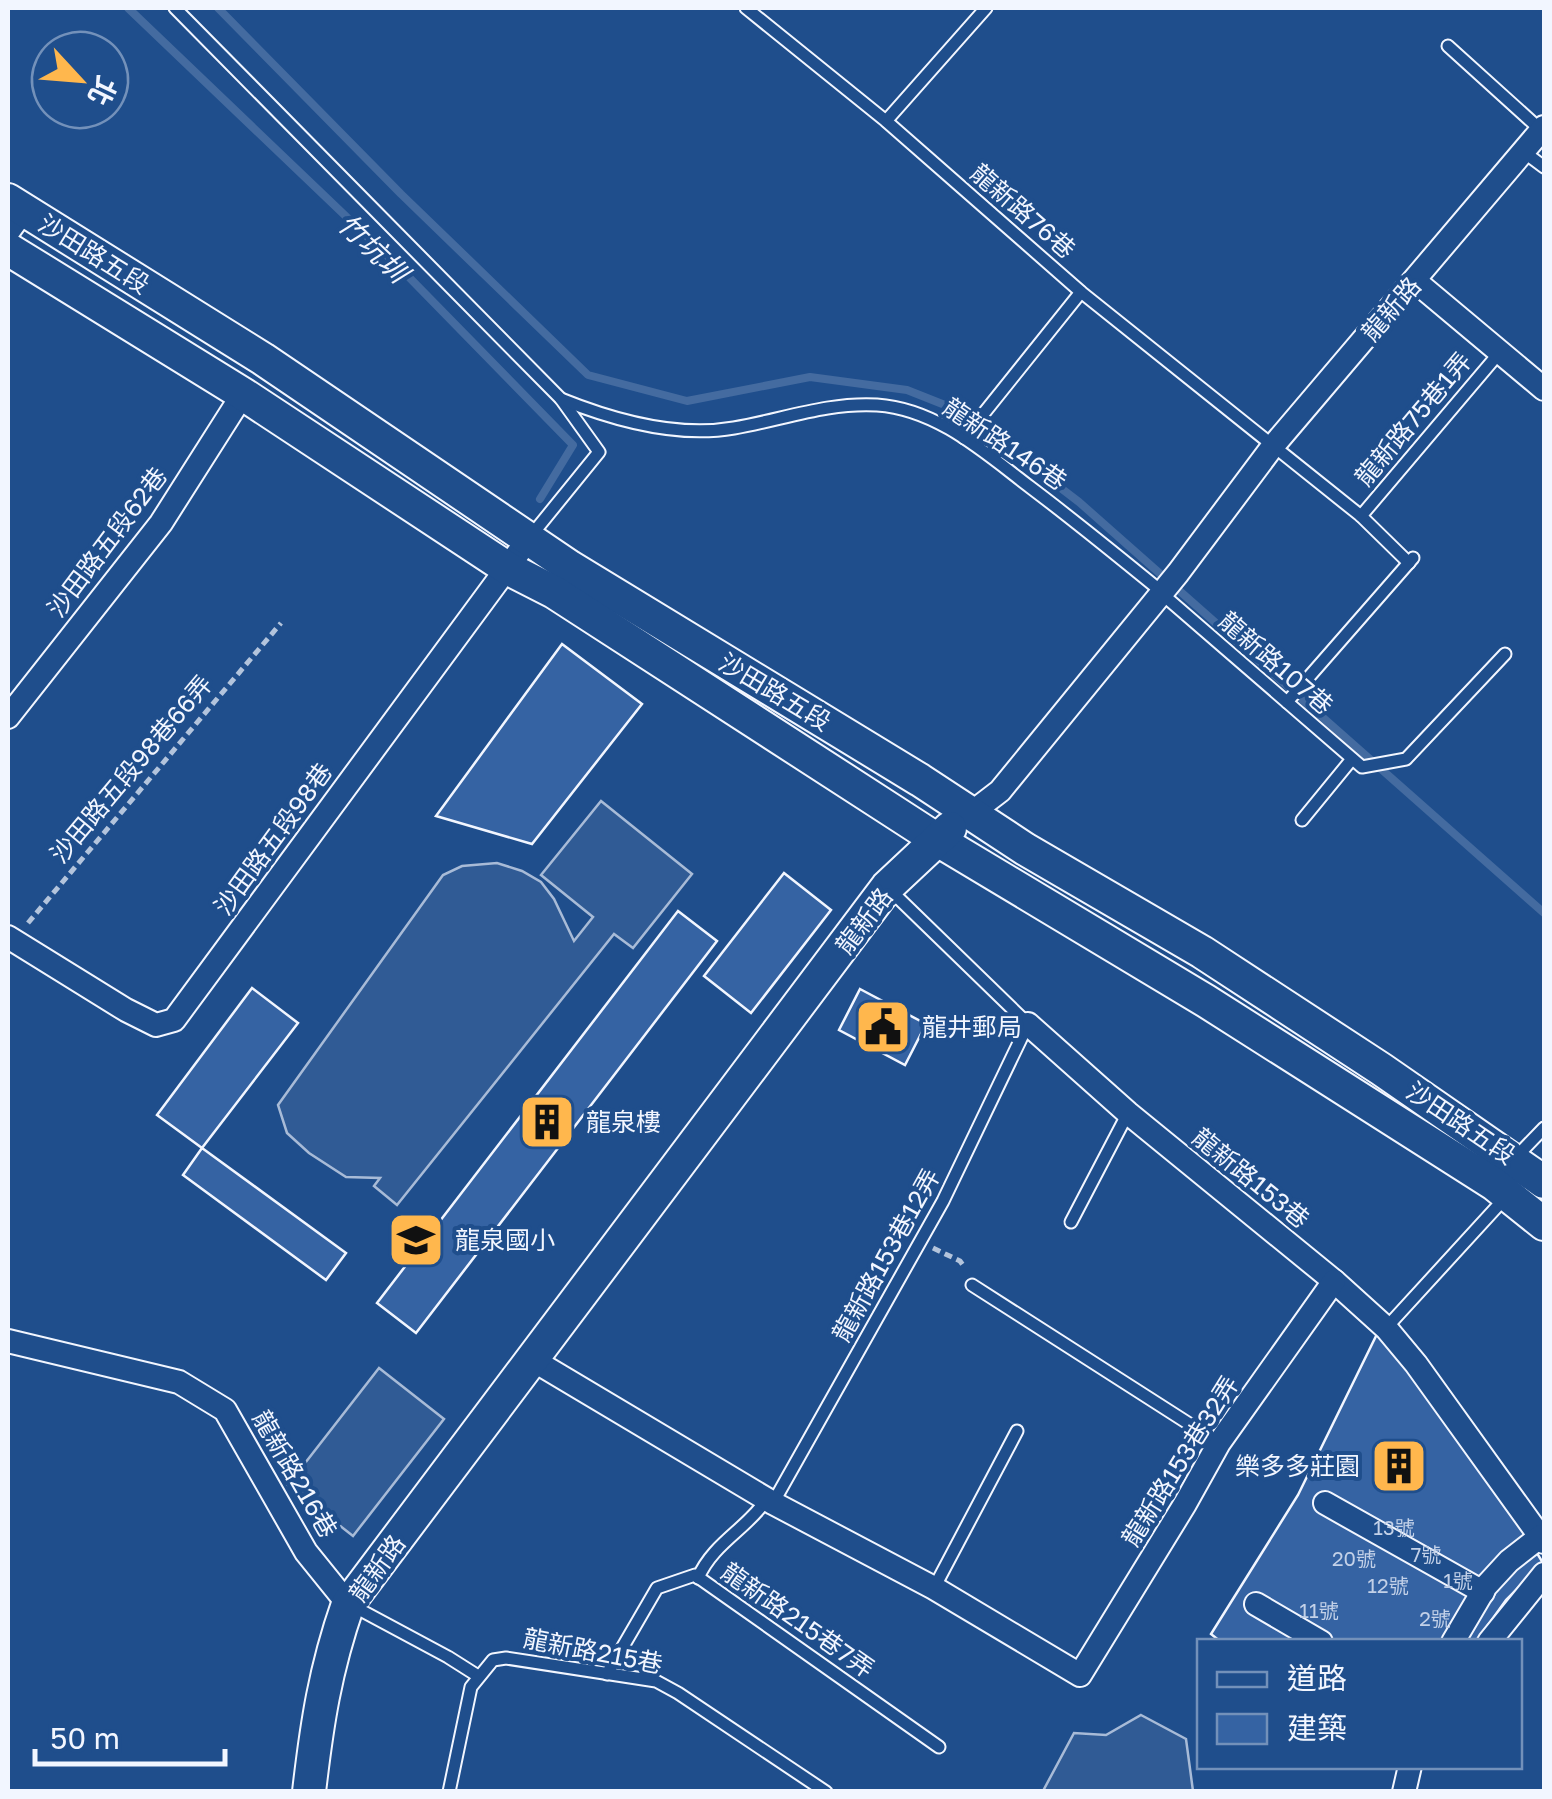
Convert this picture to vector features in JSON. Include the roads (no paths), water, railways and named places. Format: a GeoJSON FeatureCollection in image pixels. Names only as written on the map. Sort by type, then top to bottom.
{"type":"FeatureCollection","features":[{"type":"Feature","properties":{"kind":"street","name":"龍新路"},"geometry":{"type":"LineString","coordinates":[[309,1792],[319,1703],[348,1604],[887,887],[936,839],[1000,791],[1178,572],[1273,446],[1543,129]]}},
{"type":"Feature","properties":{"kind":"street","name":"沙田路五段"},"geometry":{"type":"LineString","coordinates":[[13,214],[264,359],[570,566],[970,814],[1202,952],[1523,1176],[1544,1224]]}},
{"type":"Feature","properties":{"kind":"street","name":"沙田路五段"},"geometry":{"type":"LineString","coordinates":[[8,250],[242,394],[507,568],[554,592],[936,839],[1206,1001],[1523,1176]]}},
{"type":"Feature","properties":{"kind":"street"},"geometry":{"type":"LineString","coordinates":[[1415,282],[1544,389]]}},
{"type":"Feature","properties":{"kind":"street","name":"沙田路五段62巷"},"geometry":{"type":"LineString","coordinates":[[8,716],[161,523],[242,394]]}},
{"type":"Feature","properties":{"kind":"street","name":"沙田路五段98巷"},"geometry":{"type":"LineString","coordinates":[[10,939],[156,1025],[174,1020],[530,538]]}},
{"type":"Feature","properties":{"kind":"street","name":"龍新路153巷"},"geometry":{"type":"LineString","coordinates":[[1028,1024],[1128,1113],[1386,1328],[1543,1539]]}},
{"type":"Feature","properties":{"kind":"street","name":"龍新路153巷32弄"},"geometry":{"type":"LineString","coordinates":[[934,1588],[1080,1675],[1218,1443],[1334,1281]]}},
{"type":"Feature","properties":{"kind":"street","name":"龍新路216巷"},"geometry":{"type":"LineString","coordinates":[[8,1341],[179,1382],[226,1410],[306,1552],[348,1604]]}},
{"type":"Feature","properties":{"kind":"street"},"geometry":{"type":"LineString","coordinates":[[533,1360],[770,1501],[934,1588]]}},
{"type":"Feature","properties":{"kind":"street"},"geometry":{"type":"LineString","coordinates":[[1325,1503],[1483,1592]]}},
{"type":"Feature","properties":{"kind":"street"},"geometry":{"type":"LineString","coordinates":[[1454,1639],[1483,1592],[1509,1561],[1543,1539]]}},
{"type":"Feature","properties":{"kind":"street"},"geometry":{"type":"LineString","coordinates":[[1491,1639],[1544,1574]]}},
{"type":"Feature","properties":{"kind":"street"},"geometry":{"type":"LineString","coordinates":[[1256,1604],[1316,1639]]}},
{"type":"Feature","properties":{"kind":"lane"},"geometry":{"type":"LineString","coordinates":[[175,8],[562,400],[599,452],[530,538]]}},
{"type":"Feature","properties":{"kind":"lane","name":"龍新路76巷"},"geometry":{"type":"LineString","coordinates":[[746,8],[886,121],[1081,292],[1411,560],[1287,701]]}},
{"type":"Feature","properties":{"kind":"lane"},"geometry":{"type":"LineString","coordinates":[[886,121],[986,8]]}},
{"type":"Feature","properties":{"kind":"lane"},"geometry":{"type":"LineString","coordinates":[[1448,46],[1543,129]]}},
{"type":"Feature","properties":{"kind":"lane"},"geometry":{"type":"LineString","coordinates":[[1524,152],[1544,167]]}},
{"type":"Feature","properties":{"kind":"lane"},"geometry":{"type":"LineString","coordinates":[[966,435],[1081,292]]}},
{"type":"Feature","properties":{"kind":"lane","name":"龍新路75巷1弄"},"geometry":{"type":"LineString","coordinates":[[1361,516],[1500,352]]}},
{"type":"Feature","properties":{"kind":"lane","name":"龍新路146巷"},"geometry":{"type":"LineString","coordinates":[[562,400],[620,419],[701,429],[730,429],[814,409],[876,405],[916,412],[966,435],[1161,592]]}},
{"type":"Feature","properties":{"kind":"lane","name":"龍新路107巷"},"geometry":{"type":"LineString","coordinates":[[1161,592],[1357,763]]}},
{"type":"Feature","properties":{"kind":"lane"},"geometry":{"type":"LineString","coordinates":[[1302,820],[1357,763],[1406,759],[1504,654]]}},
{"type":"Feature","properties":{"kind":"lane","name":"龍新路153巷"},"geometry":{"type":"LineString","coordinates":[[887,887],[1028,1024]]}},
{"type":"Feature","properties":{"kind":"lane","name":"龍新路153巷12弄"},"geometry":{"type":"LineString","coordinates":[[698,1578],[718,1546],[770,1501],[920,1242],[1028,1024]]}},
{"type":"Feature","properties":{"kind":"lane"},"geometry":{"type":"LineString","coordinates":[[1072,1222],[1128,1113]]}},
{"type":"Feature","properties":{"kind":"lane"},"geometry":{"type":"LineString","coordinates":[[1386,1328],[1523,1176],[1544,1128]]}},
{"type":"Feature","properties":{"kind":"lane"},"geometry":{"type":"LineString","coordinates":[[972,1285],[1218,1443]]}},
{"type":"Feature","properties":{"kind":"lane"},"geometry":{"type":"LineString","coordinates":[[934,1588],[1018,1431]]}},
{"type":"Feature","properties":{"kind":"lane","name":"龍新路215巷7弄"},"geometry":{"type":"LineString","coordinates":[[607,1674],[657,1588],[695,1576],[940,1747]]}},
{"type":"Feature","properties":{"kind":"lane"},"geometry":{"type":"LineString","coordinates":[[348,1604],[478,1676],[471,1687],[448,1792]]}},
{"type":"Feature","properties":{"kind":"lane","name":"龍新路215巷"},"geometry":{"type":"LineString","coordinates":[[478,1676],[493,1660],[506,1658],[656,1682],[826,1792]]}},
{"type":"Feature","properties":{"kind":"waterway","name":"竹坑圳"},"geometry":{"type":"LineString","coordinates":[[128,8],[400,268],[573,445],[540,499]]}},
{"type":"Feature","properties":{"kind":"waterway"},"geometry":{"type":"LineString","coordinates":[[218,8],[401,194],[588,375],[687,401],[810,377],[907,390],[960,411],[1079,502],[1544,913]]}},
{"type":"Feature","properties":{"kind":"place","name":"龍井郵局"},"geometry":{"type":"Point","coordinates":[883,1027]}},
{"type":"Feature","properties":{"kind":"place","name":"龍泉樓"},"geometry":{"type":"Point","coordinates":[547,1122]}},
{"type":"Feature","properties":{"kind":"place","name":"龍泉國小"},"geometry":{"type":"Point","coordinates":[416,1240]}},
{"type":"Feature","properties":{"kind":"place","name":"樂多多莊園"},"geometry":{"type":"Point","coordinates":[1399,1466]}}]}
